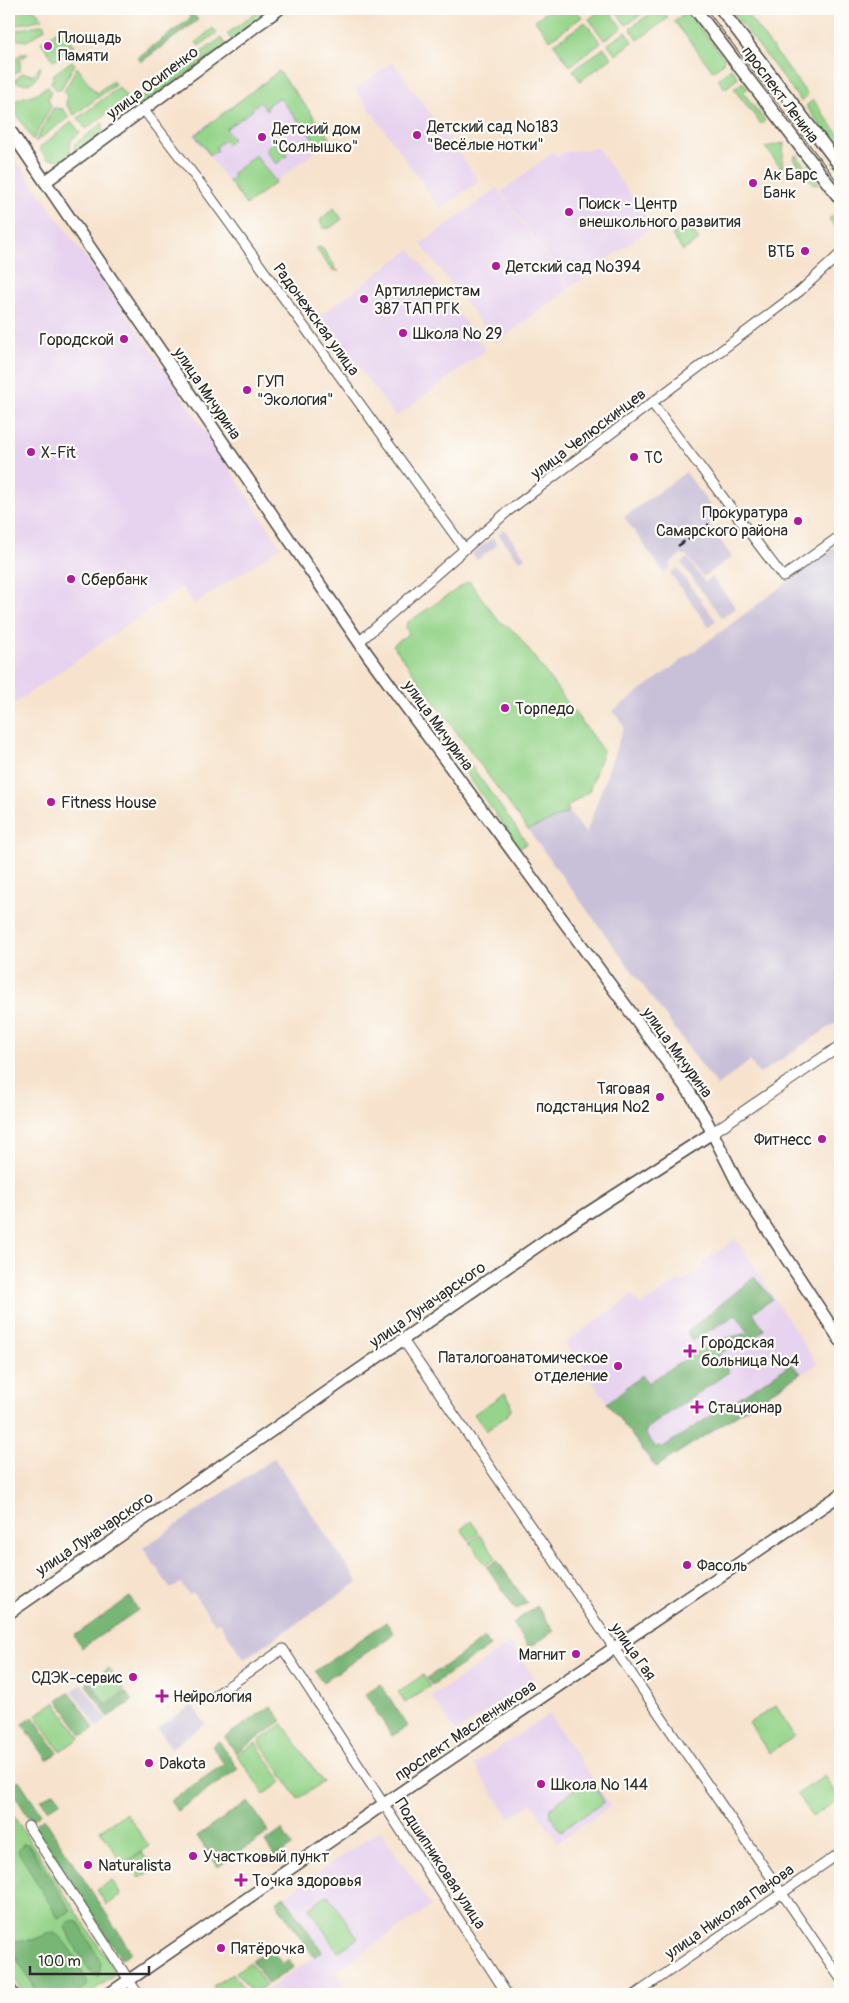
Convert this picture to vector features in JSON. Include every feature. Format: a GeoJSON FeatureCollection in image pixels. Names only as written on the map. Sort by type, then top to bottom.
{"type":"FeatureCollection","features":[{"type":"Feature","properties":{"kind":"main road","name":"улица Осипенко"},"geometry":{"type":"LineString","coordinates":[[45,182],[279,9]]}},
{"type":"Feature","properties":{"kind":"main road","name":"проспект Ленина"},"geometry":{"type":"LineString","coordinates":[[695,9],[840,199]]}},
{"type":"Feature","properties":{"kind":"main road","name":"проспект Ленина"},"geometry":{"type":"LineString","coordinates":[[721,9],[840,166]]}},
{"type":"Feature","properties":{"kind":"main road","name":"улица Мичурина"},"geometry":{"type":"LineString","coordinates":[[9,129],[359,642],[690,1093],[749,1202],[840,1340]]}},
{"type":"Feature","properties":{"kind":"main road","name":"улица Луначарского"},"geometry":{"type":"LineString","coordinates":[[9,1613],[14,1606],[36,1593],[549,1238],[712,1133]]}},
{"type":"Feature","properties":{"kind":"main road","name":"проспект Масленникова"},"geometry":{"type":"LineString","coordinates":[[109,1994],[384,1804],[840,1495]]}},
{"type":"Feature","properties":{"kind":"main road"},"geometry":{"type":"LineString","coordinates":[[9,1989],[12,1994]]}},
{"type":"Feature","properties":{"kind":"street","name":"Радонежская улица"},"geometry":{"type":"LineString","coordinates":[[144,109],[207,192],[464,548]]}},
{"type":"Feature","properties":{"kind":"street","name":"улица Челюскинцев"},"geometry":{"type":"LineString","coordinates":[[359,642],[464,548],[517,505],[800,291],[840,254]]}},
{"type":"Feature","properties":{"kind":"street"},"geometry":{"type":"LineString","coordinates":[[652,403],[783,577],[840,536]]}},
{"type":"Feature","properties":{"kind":"street","name":"улица Луначарского"},"geometry":{"type":"LineString","coordinates":[[712,1133],[840,1046]]}},
{"type":"Feature","properties":{"kind":"street","name":"улица Гая"},"geometry":{"type":"LineString","coordinates":[[403,1340],[840,1978]]}},
{"type":"Feature","properties":{"kind":"street","name":"Подшипниковая улица"},"geometry":{"type":"LineString","coordinates":[[214,1696],[283,1649],[507,1994]]}},
{"type":"Feature","properties":{"kind":"street"},"geometry":{"type":"LineString","coordinates":[[28,1826],[138,1994]]}},
{"type":"Feature","properties":{"kind":"street","name":"улица Николая Панова"},"geometry":{"type":"LineString","coordinates":[[636,1994],[840,1853]]}},
{"type":"Feature","properties":{"kind":"shaded area","name":"Детский сад №183 \"Весёлые нотки\""},"geometry":{"type":"Polygon","coordinates":[[[393,62],[479,181],[441,209],[355,89],[393,62]]]}},
{"type":"Feature","properties":{"kind":"shaded area","name":"Детский дом \"Солнышко\""},"geometry":{"type":"Polygon","coordinates":[[[279,70],[331,139],[246,205],[193,135],[279,70]]]}},
{"type":"Feature","properties":{"kind":"shaded area"},"geometry":{"type":"Polygon","coordinates":[[[597,148],[653,226],[570,288],[501,192],[553,152],[557,157],[565,152],[597,148]]]}},
{"type":"Feature","properties":{"kind":"shaded area"},"geometry":{"type":"Polygon","coordinates":[[[9,151],[149,346],[281,547],[194,604],[182,587],[9,707],[9,151]]]}},
{"type":"Feature","properties":{"kind":"shaded area","name":"Детский сад №394"},"geometry":{"type":"Polygon","coordinates":[[[497,188],[569,289],[496,343],[421,244],[497,188]]]}},
{"type":"Feature","properties":{"kind":"shaded area","name":"Школа № 29"},"geometry":{"type":"Polygon","coordinates":[[[410,249],[486,350],[396,417],[320,316],[410,249]]]}},
{"type":"Feature","properties":{"kind":"shaded area"},"geometry":{"type":"Polygon","coordinates":[[[686,472],[719,518],[715,521],[710,520],[710,526],[732,557],[703,577],[686,555],[680,555],[669,564],[671,567],[664,573],[624,517],[686,472]]]}},
{"type":"Feature","properties":{"kind":"shaded area"},"geometry":{"type":"Polygon","coordinates":[[[504,529],[525,557],[519,561],[498,534],[504,529]]]}},
{"type":"Feature","properties":{"kind":"shaded area"},"geometry":{"type":"Polygon","coordinates":[[[493,538],[497,545],[477,560],[472,553],[493,538]]]}},
{"type":"Feature","properties":{"kind":"shaded area"},"geometry":{"type":"Polygon","coordinates":[[[838,545],[840,548],[840,1020],[759,1074],[750,1061],[717,1086],[528,830],[569,812],[586,834],[624,726],[613,711],[838,545]]]}},
{"type":"Feature","properties":{"kind":"shaded area"},"geometry":{"type":"Polygon","coordinates":[[[687,558],[705,583],[712,577],[736,608],[722,618],[681,563],[687,558]]]}},
{"type":"Feature","properties":{"kind":"shaded area"},"geometry":{"type":"Polygon","coordinates":[[[677,568],[716,621],[709,627],[670,573],[677,568]]]}},
{"type":"Feature","properties":{"kind":"shaded area","name":"Городская больница №4"},"geometry":{"type":"Polygon","coordinates":[[[736,1239],[817,1364],[655,1469],[565,1343],[632,1295],[640,1306],[679,1280],[681,1283],[704,1268],[702,1263],[736,1239]]]}},
{"type":"Feature","properties":{"kind":"shaded area"},"geometry":{"type":"Polygon","coordinates":[[[274,1458],[358,1582],[244,1659],[219,1622],[215,1624],[193,1593],[189,1595],[181,1583],[171,1589],[143,1548],[274,1458]]]}},
{"type":"Feature","properties":{"kind":"shaded area"},"geometry":{"type":"Polygon","coordinates":[[[510,1643],[534,1678],[456,1732],[432,1697],[510,1643]]]}},
{"type":"Feature","properties":{"kind":"shaded area"},"geometry":{"type":"Polygon","coordinates":[[[82,1684],[107,1720],[97,1727],[72,1691],[82,1684]]]}},
{"type":"Feature","properties":{"kind":"shaded area"},"geometry":{"type":"Polygon","coordinates":[[[192,1705],[205,1724],[171,1748],[158,1728],[192,1705]]]}},
{"type":"Feature","properties":{"kind":"shaded area","name":"Школа № 144"},"geometry":{"type":"Polygon","coordinates":[[[549,1714],[611,1806],[558,1842],[532,1803],[510,1818],[474,1765],[549,1714]]]}},
{"type":"Feature","properties":{"kind":"shaded area"},"geometry":{"type":"Polygon","coordinates":[[[380,1830],[431,1906],[336,1971],[350,1992],[346,1994],[260,1994],[323,1951],[285,1895],[380,1830]]]}},
{"type":"Feature","properties":{"kind":"green space"},"geometry":{"type":"Polygon","coordinates":[[[9,9],[34,9],[43,19],[16,25],[9,20],[9,9]]]}},
{"type":"Feature","properties":{"kind":"green space"},"geometry":{"type":"Polygon","coordinates":[[[184,9],[190,9],[198,20],[141,62],[138,57],[191,18],[184,9]]]}},
{"type":"Feature","properties":{"kind":"green space"},"geometry":{"type":"Polygon","coordinates":[[[261,9],[274,9],[232,40],[227,34],[261,9]]]}},
{"type":"Feature","properties":{"kind":"green space"},"geometry":{"type":"Polygon","coordinates":[[[550,9],[575,9],[582,17],[550,40],[535,20],[550,9]]]}},
{"type":"Feature","properties":{"kind":"green space"},"geometry":{"type":"Polygon","coordinates":[[[602,9],[608,9],[622,28],[604,40],[589,19],[602,9]]]}},
{"type":"Feature","properties":{"kind":"green space"},"geometry":{"type":"Polygon","coordinates":[[[614,9],[640,9],[643,13],[626,25],[614,9]]]}},
{"type":"Feature","properties":{"kind":"green space"},"geometry":{"type":"Polygon","coordinates":[[[646,9],[661,9],[668,18],[638,40],[630,28],[650,14],[646,9]]]}},
{"type":"Feature","properties":{"kind":"green space"},"geometry":{"type":"Polygon","coordinates":[[[730,9],[743,9],[808,95],[801,101],[730,9]]]}},
{"type":"Feature","properties":{"kind":"green space"},"geometry":{"type":"Polygon","coordinates":[[[684,13],[690,15],[724,58],[723,63],[713,71],[674,21],[684,13]]]}},
{"type":"Feature","properties":{"kind":"green space"},"geometry":{"type":"Polygon","coordinates":[[[585,22],[601,43],[570,66],[554,44],[585,22]]]}},
{"type":"Feature","properties":{"kind":"green space"},"geometry":{"type":"Polygon","coordinates":[[[44,24],[45,29],[27,41],[18,40],[13,34],[17,30],[44,24]]]}},
{"type":"Feature","properties":{"kind":"green space"},"geometry":{"type":"Polygon","coordinates":[[[60,28],[74,46],[54,61],[41,42],[60,28]]]}},
{"type":"Feature","properties":{"kind":"green space"},"geometry":{"type":"Polygon","coordinates":[[[213,28],[217,33],[199,46],[196,42],[213,28]]]}},
{"type":"Feature","properties":{"kind":"green space"},"geometry":{"type":"Polygon","coordinates":[[[626,32],[633,42],[616,55],[608,44],[626,32]]]}},
{"type":"Feature","properties":{"kind":"green space"},"geometry":{"type":"Polygon","coordinates":[[[221,38],[226,45],[135,112],[130,105],[221,38]]]}},
{"type":"Feature","properties":{"kind":"green space"},"geometry":{"type":"Polygon","coordinates":[[[604,48],[612,58],[580,81],[573,70],[604,48]]]}},
{"type":"Feature","properties":{"kind":"green space"},"geometry":{"type":"Polygon","coordinates":[[[21,54],[28,54],[20,60],[20,70],[10,76],[11,62],[21,54]]]}},
{"type":"Feature","properties":{"kind":"green space"},"geometry":{"type":"Polygon","coordinates":[[[72,61],[75,64],[61,89],[57,90],[51,83],[54,74],[72,61]]]}},
{"type":"Feature","properties":{"kind":"green space"},"geometry":{"type":"Polygon","coordinates":[[[41,66],[38,76],[32,82],[24,84],[14,81],[23,73],[33,75],[41,66]]]}},
{"type":"Feature","properties":{"kind":"green space"},"geometry":{"type":"Polygon","coordinates":[[[77,67],[96,93],[113,81],[115,85],[74,115],[66,104],[67,96],[64,92],[77,67]]]}},
{"type":"Feature","properties":{"kind":"green space"},"geometry":{"type":"Polygon","coordinates":[[[731,68],[738,78],[725,89],[718,79],[731,68]]]}},
{"type":"Feature","properties":{"kind":"green space"},"geometry":{"type":"Polygon","coordinates":[[[279,71],[330,138],[319,146],[279,97],[268,105],[267,111],[260,102],[252,108],[253,110],[226,129],[233,139],[228,144],[224,140],[216,147],[218,150],[210,155],[195,135],[279,71]]]}},
{"type":"Feature","properties":{"kind":"green space"},"geometry":{"type":"Polygon","coordinates":[[[743,82],[748,88],[743,92],[765,121],[761,124],[734,89],[743,82]]]}},
{"type":"Feature","properties":{"kind":"green space"},"geometry":{"type":"Polygon","coordinates":[[[47,86],[51,91],[48,99],[51,106],[33,140],[10,104],[37,93],[47,86]]]}},
{"type":"Feature","properties":{"kind":"green space"},"geometry":{"type":"Polygon","coordinates":[[[119,87],[127,98],[86,129],[78,118],[119,87]]]}},
{"type":"Feature","properties":{"kind":"green space"},"geometry":{"type":"Polygon","coordinates":[[[813,100],[840,136],[840,152],[806,106],[813,100]]]}},
{"type":"Feature","properties":{"kind":"green space"},"geometry":{"type":"Polygon","coordinates":[[[53,108],[63,109],[69,117],[35,142],[53,108]]]}},
{"type":"Feature","properties":{"kind":"green space"},"geometry":{"type":"Polygon","coordinates":[[[72,122],[80,133],[71,140],[70,156],[66,160],[47,159],[39,148],[72,122]]]}},
{"type":"Feature","properties":{"kind":"green space"},"geometry":{"type":"Polygon","coordinates":[[[103,123],[102,135],[73,156],[75,144],[103,123]]]}},
{"type":"Feature","properties":{"kind":"green space"},"geometry":{"type":"Polygon","coordinates":[[[276,141],[285,145],[287,156],[276,164],[265,149],[276,141]]]}},
{"type":"Feature","properties":{"kind":"green space"},"geometry":{"type":"Polygon","coordinates":[[[784,143],[782,169],[765,147],[784,143]]]}},
{"type":"Feature","properties":{"kind":"green space"},"geometry":{"type":"Polygon","coordinates":[[[796,154],[820,185],[813,184],[794,159],[796,154]]]}},
{"type":"Feature","properties":{"kind":"green space"},"geometry":{"type":"Polygon","coordinates":[[[255,155],[276,182],[246,205],[229,181],[234,177],[232,174],[255,155]]]}},
{"type":"Feature","properties":{"kind":"green space"},"geometry":{"type":"Polygon","coordinates":[[[334,208],[342,219],[330,228],[323,228],[320,220],[334,208]]]}},
{"type":"Feature","properties":{"kind":"green space"},"geometry":{"type":"Polygon","coordinates":[[[835,215],[840,222],[840,234],[829,219],[835,215]]]}},
{"type":"Feature","properties":{"kind":"green space"},"geometry":{"type":"Polygon","coordinates":[[[687,223],[699,240],[683,251],[672,235],[687,223]]]}},
{"type":"Feature","properties":{"kind":"green space"},"geometry":{"type":"Polygon","coordinates":[[[318,247],[322,248],[334,265],[334,269],[339,271],[332,270],[316,249],[318,247]]]}},
{"type":"Feature","properties":{"kind":"green space","name":"Торпедо"},"geometry":{"type":"Polygon","coordinates":[[[469,581],[498,620],[517,634],[603,751],[589,791],[567,807],[569,812],[528,830],[393,645],[409,633],[406,628],[407,623],[469,581]]]}},
{"type":"Feature","properties":{"kind":"green space"},"geometry":{"type":"Polygon","coordinates":[[[438,720],[527,843],[520,848],[438,734],[441,731],[435,722],[438,720]]]}},
{"type":"Feature","properties":{"kind":"green space"},"geometry":{"type":"Polygon","coordinates":[[[754,1277],[773,1299],[753,1312],[764,1330],[740,1348],[735,1345],[719,1354],[729,1372],[649,1427],[645,1433],[656,1447],[663,1447],[791,1364],[801,1373],[656,1467],[607,1403],[642,1375],[648,1383],[714,1341],[749,1333],[736,1315],[692,1341],[687,1332],[754,1277]]]}},
{"type":"Feature","properties":{"kind":"green space"},"geometry":{"type":"Polygon","coordinates":[[[505,1393],[510,1401],[511,1409],[507,1416],[486,1431],[474,1414],[505,1393]]]}},
{"type":"Feature","properties":{"kind":"green space"},"geometry":{"type":"Polygon","coordinates":[[[471,1521],[479,1533],[469,1540],[461,1529],[471,1521]]]}},
{"type":"Feature","properties":{"kind":"green space"},"geometry":{"type":"Polygon","coordinates":[[[480,1535],[496,1558],[486,1565],[470,1542],[480,1535]]]}},
{"type":"Feature","properties":{"kind":"green space"},"geometry":{"type":"Polygon","coordinates":[[[497,1560],[527,1603],[516,1610],[487,1567],[497,1560]]]}},
{"type":"Feature","properties":{"kind":"green space"},"geometry":{"type":"Polygon","coordinates":[[[130,1597],[138,1610],[82,1648],[74,1636],[130,1597]]]}},
{"type":"Feature","properties":{"kind":"green space"},"geometry":{"type":"Polygon","coordinates":[[[537,1606],[554,1631],[529,1648],[513,1623],[537,1606]]]}},
{"type":"Feature","properties":{"kind":"green space"},"geometry":{"type":"Polygon","coordinates":[[[386,1622],[394,1634],[323,1682],[315,1671],[386,1622]]]}},
{"type":"Feature","properties":{"kind":"green space"},"geometry":{"type":"Polygon","coordinates":[[[485,1638],[490,1646],[432,1685],[427,1678],[485,1638]]]}},
{"type":"Feature","properties":{"kind":"green space"},"geometry":{"type":"Polygon","coordinates":[[[109,1668],[125,1691],[106,1704],[90,1681],[109,1668]]]}},
{"type":"Feature","properties":{"kind":"green space"},"geometry":{"type":"Polygon","coordinates":[[[423,1675],[430,1686],[405,1703],[398,1692],[423,1675]]]}},
{"type":"Feature","properties":{"kind":"green space"},"geometry":{"type":"Polygon","coordinates":[[[89,1682],[106,1706],[126,1692],[132,1701],[108,1717],[86,1684],[89,1682]]]}},
{"type":"Feature","properties":{"kind":"green space"},"geometry":{"type":"Polygon","coordinates":[[[380,1684],[408,1726],[392,1736],[365,1694],[380,1684]]]}},
{"type":"Feature","properties":{"kind":"green space"},"geometry":{"type":"Polygon","coordinates":[[[70,1692],[94,1728],[82,1736],[58,1700],[70,1692]]]}},
{"type":"Feature","properties":{"kind":"green space"},"geometry":{"type":"Polygon","coordinates":[[[55,1702],[80,1738],[60,1751],[36,1715],[55,1702]]]}},
{"type":"Feature","properties":{"kind":"green space"},"geometry":{"type":"Polygon","coordinates":[[[271,1706],[282,1721],[236,1753],[225,1737],[271,1706]]]}},
{"type":"Feature","properties":{"kind":"green space"},"geometry":{"type":"Polygon","coordinates":[[[776,1706],[795,1736],[769,1753],[749,1723],[776,1706]]]}},
{"type":"Feature","properties":{"kind":"green space"},"geometry":{"type":"Polygon","coordinates":[[[33,1717],[58,1753],[47,1760],[23,1724],[33,1717]]]}},
{"type":"Feature","properties":{"kind":"green space"},"geometry":{"type":"Polygon","coordinates":[[[283,1724],[323,1782],[298,1799],[259,1741],[283,1724]]]}},
{"type":"Feature","properties":{"kind":"green space"},"geometry":{"type":"Polygon","coordinates":[[[219,1741],[238,1769],[177,1811],[170,1801],[224,1764],[212,1746],[219,1741]]]}},
{"type":"Feature","properties":{"kind":"green space"},"geometry":{"type":"Polygon","coordinates":[[[256,1743],[282,1782],[264,1794],[237,1755],[256,1743]]]}},
{"type":"Feature","properties":{"kind":"green space"},"geometry":{"type":"Polygon","coordinates":[[[825,1776],[840,1799],[812,1817],[797,1794],[825,1776]]]}},
{"type":"Feature","properties":{"kind":"green space"},"geometry":{"type":"Polygon","coordinates":[[[19,1780],[41,1814],[31,1821],[9,1786],[19,1780]]]}},
{"type":"Feature","properties":{"kind":"green space"},"geometry":{"type":"Polygon","coordinates":[[[587,1780],[593,1782],[604,1802],[561,1831],[550,1815],[550,1808],[587,1780]]]}},
{"type":"Feature","properties":{"kind":"green space"},"geometry":{"type":"Polygon","coordinates":[[[54,1792],[61,1801],[48,1810],[41,1800],[54,1792]]]}},
{"type":"Feature","properties":{"kind":"green space"},"geometry":{"type":"Polygon","coordinates":[[[248,1801],[269,1832],[218,1867],[197,1836],[248,1801]]]}},
{"type":"Feature","properties":{"kind":"green space"},"geometry":{"type":"Polygon","coordinates":[[[9,1809],[117,1974],[88,1994],[23,1994],[9,1971],[9,1809]]]}},
{"type":"Feature","properties":{"kind":"green space"},"geometry":{"type":"Polygon","coordinates":[[[126,1813],[149,1846],[123,1864],[100,1830],[126,1813]]]}},
{"type":"Feature","properties":{"kind":"green space"},"geometry":{"type":"Polygon","coordinates":[[[44,1818],[131,1952],[121,1959],[34,1825],[44,1818]]]}},
{"type":"Feature","properties":{"kind":"green space"},"geometry":{"type":"Polygon","coordinates":[[[282,1830],[292,1846],[275,1857],[265,1842],[282,1830]]]}},
{"type":"Feature","properties":{"kind":"green space"},"geometry":{"type":"Polygon","coordinates":[[[24,1843],[29,1845],[71,1911],[58,1918],[18,1851],[24,1843]]]}},
{"type":"Feature","properties":{"kind":"green space"},"geometry":{"type":"Polygon","coordinates":[[[142,1852],[153,1869],[140,1878],[128,1861],[142,1852]]]}},
{"type":"Feature","properties":{"kind":"green space"},"geometry":{"type":"Polygon","coordinates":[[[112,1880],[121,1895],[107,1905],[97,1890],[112,1880]]]}},
{"type":"Feature","properties":{"kind":"green space"},"geometry":{"type":"Polygon","coordinates":[[[328,1895],[358,1938],[338,1952],[309,1908],[328,1895]]]}},
{"type":"Feature","properties":{"kind":"green space"},"geometry":{"type":"Polygon","coordinates":[[[284,1896],[322,1951],[314,1957],[276,1902],[284,1896]]]}},
{"type":"Feature","properties":{"kind":"green space"},"geometry":{"type":"Polygon","coordinates":[[[72,1921],[78,1922],[101,1962],[99,1977],[84,1962],[65,1928],[72,1921]]]}},
{"type":"Feature","properties":{"kind":"green space"},"geometry":{"type":"Polygon","coordinates":[[[53,1932],[69,1948],[87,1983],[79,1992],[66,1995],[39,1994],[9,1947],[10,1936],[15,1941],[32,1940],[53,1932]]]}},
{"type":"Feature","properties":{"kind":"green space"},"geometry":{"type":"Polygon","coordinates":[[[271,1948],[282,1964],[289,1959],[294,1967],[268,1984],[252,1960],[271,1948]]]}},
{"type":"Feature","properties":{"kind":"green space"},"geometry":{"type":"Polygon","coordinates":[[[250,1962],[266,1985],[253,1994],[236,1972],[250,1962]]]}},
{"type":"Feature","properties":{"kind":"green space"},"geometry":{"type":"Polygon","coordinates":[[[233,1973],[247,1994],[218,1994],[213,1986],[233,1973]]]}},
{"type":"Feature","properties":{"kind":"tram line"},"geometry":{"type":"LineString","coordinates":[[706,9],[840,185]]}},
{"type":"Feature","properties":{"kind":"railway"},"geometry":{"type":"LineString","coordinates":[[678,546],[709,524]]}},
{"type":"Feature","properties":{"kind":"place","name":"Площадь Памяти"},"geometry":{"type":"Point","coordinates":[48,46]}},
{"type":"Feature","properties":{"kind":"place","name":"Детский сад №183 \"Весёлые нотки\""},"geometry":{"type":"Point","coordinates":[417,135]}},
{"type":"Feature","properties":{"kind":"place","name":"Детский дом \"Солнышко\""},"geometry":{"type":"Point","coordinates":[262,137]}},
{"type":"Feature","properties":{"kind":"place","name":"Ак Барс Банк"},"geometry":{"type":"Point","coordinates":[753,183]}},
{"type":"Feature","properties":{"kind":"place","name":"Поиск - Центр внешкольного развития"},"geometry":{"type":"Point","coordinates":[569,212]}},
{"type":"Feature","properties":{"kind":"place","name":"ВТБ"},"geometry":{"type":"Point","coordinates":[805,251]}},
{"type":"Feature","properties":{"kind":"place","name":"Детский сад №394"},"geometry":{"type":"Point","coordinates":[496,266]}},
{"type":"Feature","properties":{"kind":"place","name":"Артиллеристам 387 ТАП РГК"},"geometry":{"type":"Point","coordinates":[364,299]}},
{"type":"Feature","properties":{"kind":"place","name":"Школа № 29"},"geometry":{"type":"Point","coordinates":[403,333]}},
{"type":"Feature","properties":{"kind":"place","name":"Городской"},"geometry":{"type":"Point","coordinates":[124,339]}},
{"type":"Feature","properties":{"kind":"place","name":"ГУП \"Экология\""},"geometry":{"type":"Point","coordinates":[247,390]}},
{"type":"Feature","properties":{"kind":"place","name":"X-Fit"},"geometry":{"type":"Point","coordinates":[31,452]}},
{"type":"Feature","properties":{"kind":"place","name":"ТС"},"geometry":{"type":"Point","coordinates":[634,457]}},
{"type":"Feature","properties":{"kind":"place","name":"Прокуратура Самарского района"},"geometry":{"type":"Point","coordinates":[798,521]}},
{"type":"Feature","properties":{"kind":"place","name":"Сбербанк"},"geometry":{"type":"Point","coordinates":[71,579]}},
{"type":"Feature","properties":{"kind":"place","name":"Торпедо"},"geometry":{"type":"Point","coordinates":[505,708]}},
{"type":"Feature","properties":{"kind":"place","name":"Fitness House"},"geometry":{"type":"Point","coordinates":[51,802]}},
{"type":"Feature","properties":{"kind":"place","name":"Тяговая подстанция №2"},"geometry":{"type":"Point","coordinates":[660,1097]}},
{"type":"Feature","properties":{"kind":"place","name":"Фитнесс"},"geometry":{"type":"Point","coordinates":[822,1139]}},
{"type":"Feature","properties":{"kind":"place","name":"Городская больница №4"},"geometry":{"type":"Point","coordinates":[690,1351]}},
{"type":"Feature","properties":{"kind":"place","name":"Паталогоанатомическое отделение"},"geometry":{"type":"Point","coordinates":[618,1366]}},
{"type":"Feature","properties":{"kind":"place","name":"Стационар"},"geometry":{"type":"Point","coordinates":[697,1407]}},
{"type":"Feature","properties":{"kind":"place","name":"Фасоль"},"geometry":{"type":"Point","coordinates":[687,1565]}},
{"type":"Feature","properties":{"kind":"place","name":"Магнит"},"geometry":{"type":"Point","coordinates":[576,1654]}},
{"type":"Feature","properties":{"kind":"place","name":"СДЭК-сервис"},"geometry":{"type":"Point","coordinates":[133,1677]}},
{"type":"Feature","properties":{"kind":"place","name":"Нейрология"},"geometry":{"type":"Point","coordinates":[162,1696]}},
{"type":"Feature","properties":{"kind":"place","name":"Dakota"},"geometry":{"type":"Point","coordinates":[149,1763]}},
{"type":"Feature","properties":{"kind":"place","name":"Школа № 144"},"geometry":{"type":"Point","coordinates":[541,1784]}},
{"type":"Feature","properties":{"kind":"place","name":"Участковый пункт"},"geometry":{"type":"Point","coordinates":[193,1856]}},
{"type":"Feature","properties":{"kind":"place","name":"Naturalista"},"geometry":{"type":"Point","coordinates":[88,1865]}},
{"type":"Feature","properties":{"kind":"place","name":"Точка здоровья"},"geometry":{"type":"Point","coordinates":[241,1880]}},
{"type":"Feature","properties":{"kind":"place","name":"Пятёрочка"},"geometry":{"type":"Point","coordinates":[221,1948]}}]}
